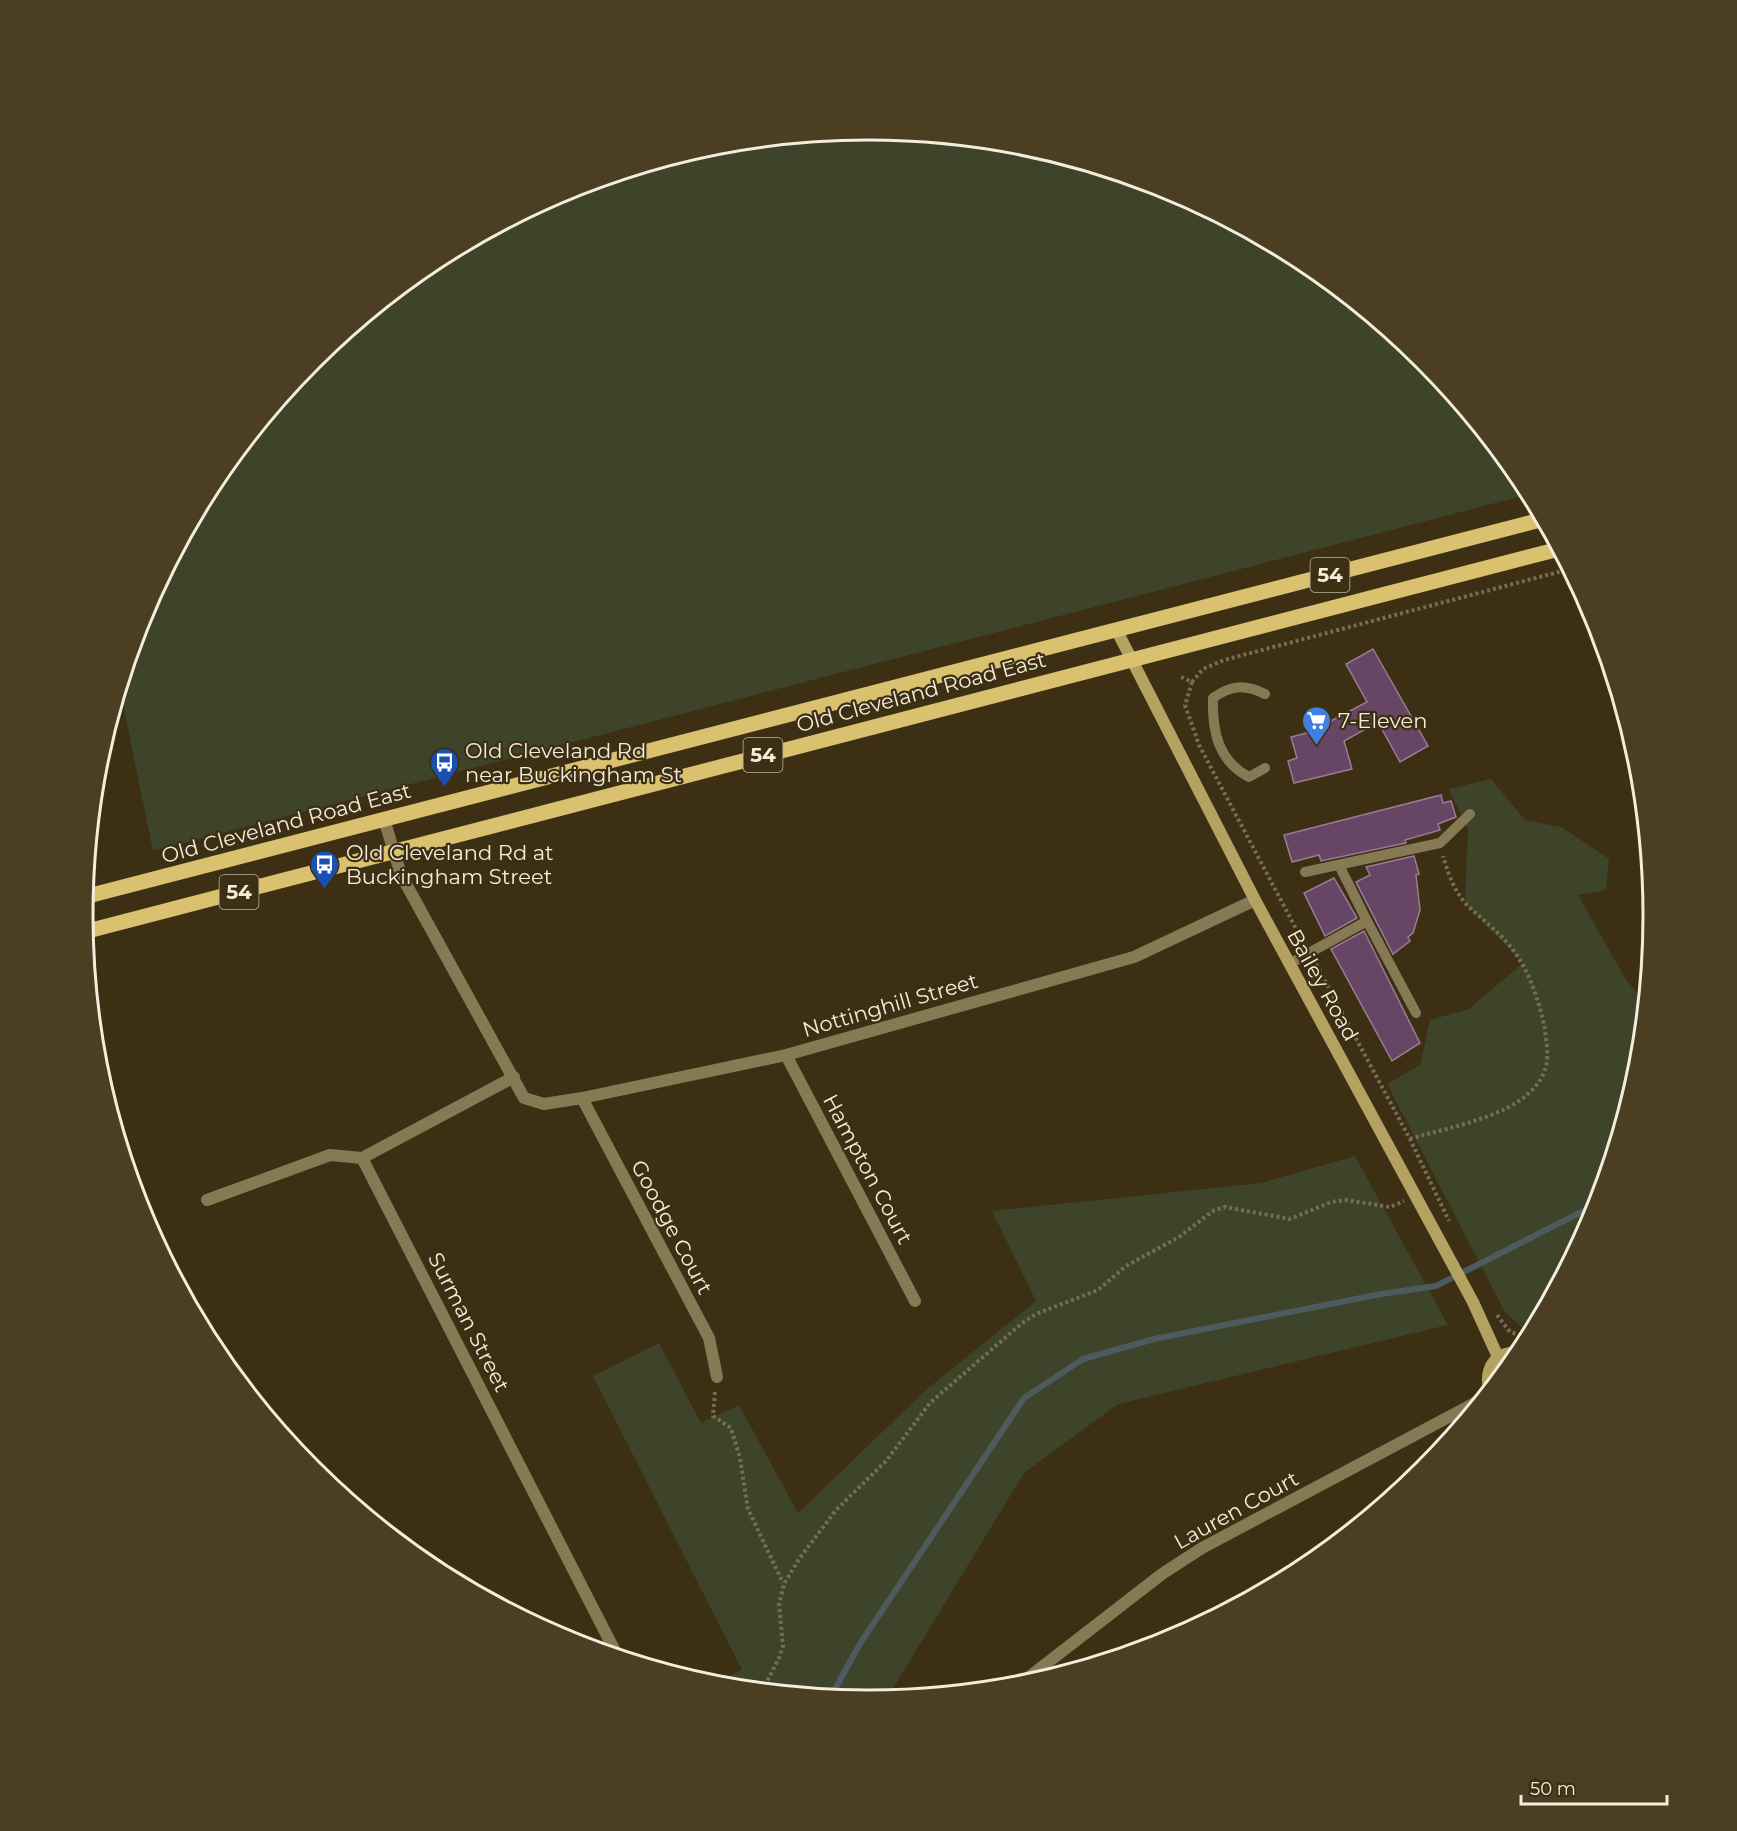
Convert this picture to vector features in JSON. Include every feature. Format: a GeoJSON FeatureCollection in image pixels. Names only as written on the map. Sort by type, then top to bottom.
{"type":"FeatureCollection","features":[{"type":"Feature","properties":{"kind":"main road","name":"Old Cleveland Road East"},"geometry":{"type":"LineString","coordinates":[[94,894],[1536,521]]}},
{"type":"Feature","properties":{"kind":"main road","name":"Old Cleveland Road East"},"geometry":{"type":"LineString","coordinates":[[94,930],[1552,551]]}},
{"type":"Feature","properties":{"kind":"street","name":"Bailey Road"},"geometry":{"type":"LineString","coordinates":[[1117,631],[1255,900],[1473,1302],[1498,1357]]}},
{"type":"Feature","properties":{"kind":"street"},"geometry":{"type":"LineString","coordinates":[[207,1200],[330,1155],[362,1158],[514,1077],[401,875],[384,819]]}},
{"type":"Feature","properties":{"kind":"street","name":"Nottinghill Street"},"geometry":{"type":"LineString","coordinates":[[514,1077],[524,1098],[544,1104],[786,1055],[1134,957],[1255,900]]}},
{"type":"Feature","properties":{"kind":"street","name":"Hampton Court"},"geometry":{"type":"LineString","coordinates":[[786,1055],[915,1302]]}},
{"type":"Feature","properties":{"kind":"street","name":"Goodge Court"},"geometry":{"type":"LineString","coordinates":[[582,1098],[709,1338],[717,1377]]}},
{"type":"Feature","properties":{"kind":"street","name":"Surman Street"},"geometry":{"type":"LineString","coordinates":[[362,1158],[613,1648]]}},
{"type":"Feature","properties":{"kind":"street"},"geometry":{"type":"LineString","coordinates":[[1490,1380],[1489,1369],[1498,1357],[1508,1353]]}},
{"type":"Feature","properties":{"kind":"street","name":"Lauren Court"},"geometry":{"type":"LineString","coordinates":[[1034,1673],[1162,1574],[1203,1548],[1469,1406]]}},
{"type":"Feature","properties":{"kind":"lane"},"geometry":{"type":"LineString","coordinates":[[1265,694],[1250,686],[1227,688],[1213,698],[1212,722],[1222,752],[1234,769],[1249,777],[1265,768]]}},
{"type":"Feature","properties":{"kind":"lane"},"geometry":{"type":"LineString","coordinates":[[1305,872],[1340,867],[1440,843],[1470,814]]}},
{"type":"Feature","properties":{"kind":"lane"},"geometry":{"type":"LineString","coordinates":[[1340,867],[1416,1013]]}},
{"type":"Feature","properties":{"kind":"lane"},"geometry":{"type":"LineString","coordinates":[[1290,964],[1367,921]]}},
{"type":"Feature","properties":{"kind":"path"},"geometry":{"type":"LineString","coordinates":[[1181,677],[1192,682],[1203,669],[1224,660],[1563,571]]}},
{"type":"Feature","properties":{"kind":"path"},"geometry":{"type":"LineString","coordinates":[[1410,1139],[1489,1117],[1516,1102],[1537,1084],[1546,1066],[1545,1033],[1531,980],[1511,947],[1465,903],[1451,880],[1440,843]]}},
{"type":"Feature","properties":{"kind":"path"},"geometry":{"type":"LineString","coordinates":[[765,1684],[783,1646],[779,1604],[784,1584],[836,1510],[886,1461],[930,1403],[1036,1314],[1098,1290],[1126,1266],[1179,1237],[1213,1211],[1225,1208],[1290,1220],[1339,1201],[1346,1200],[1390,1207],[1415,1196]]}},
{"type":"Feature","properties":{"kind":"path"},"geometry":{"type":"LineString","coordinates":[[1491,1308],[1510,1332],[1520,1335]]}},
{"type":"Feature","properties":{"kind":"path"},"geometry":{"type":"LineString","coordinates":[[717,1377],[712,1416],[731,1428],[740,1458],[748,1509],[784,1584]]}},
{"type":"Feature","properties":{"kind":"green space"},"geometry":{"type":"Polygon","coordinates":[[[868,140],[919,142],[1020,155],[1069,166],[1165,199],[1256,244],[1341,300],[1380,332],[1452,404],[1484,443],[1520,497],[153,851],[123,703],[152,619],[173,573],[197,528],[253,443],[285,404],[357,332],[396,300],[438,271],[481,244],[572,199],[668,166],[767,147],[818,142],[868,140]]]}},
{"type":"Feature","properties":{"kind":"green space"},"geometry":{"type":"Polygon","coordinates":[[[1491,779],[1525,820],[1561,827],[1609,859],[1606,890],[1578,895],[1625,978],[1639,996],[1629,1067],[1618,1116],[1603,1165],[1564,1258],[1524,1328],[1505,1312],[1387,1084],[1420,1065],[1430,1020],[1469,1009],[1523,963],[1465,903],[1468,830],[1449,789],[1491,779]]]}},
{"type":"Feature","properties":{"kind":"green space"},"geometry":{"type":"Polygon","coordinates":[[[1355,1156],[1448,1325],[1118,1404],[1024,1473],[892,1690],[818,1689],[726,1678],[742,1670],[593,1376],[659,1343],[701,1423],[739,1405],[798,1513],[927,1389],[1036,1301],[992,1211],[1261,1183],[1355,1156]]]}},
{"type":"Feature","properties":{"kind":"building"},"geometry":{"type":"Polygon","coordinates":[[[1373,649],[1428,746],[1400,762],[1378,722],[1344,741],[1352,769],[1294,783],[1288,761],[1297,758],[1291,737],[1310,732],[1367,702],[1346,664],[1373,649]]]}},
{"type":"Feature","properties":{"kind":"building"},"geometry":{"type":"Polygon","coordinates":[[[1441,795],[1443,803],[1451,801],[1456,817],[1438,824],[1440,830],[1405,840],[1406,843],[1321,861],[1319,855],[1292,862],[1284,835],[1441,795]]]}},
{"type":"Feature","properties":{"kind":"building"},"geometry":{"type":"Polygon","coordinates":[[[1414,856],[1419,874],[1416,875],[1420,910],[1413,933],[1408,937],[1410,941],[1393,954],[1356,882],[1370,875],[1366,867],[1414,856]]]}},
{"type":"Feature","properties":{"kind":"building"},"geometry":{"type":"Polygon","coordinates":[[[1334,878],[1357,918],[1325,936],[1304,893],[1334,878]]]}},
{"type":"Feature","properties":{"kind":"building"},"geometry":{"type":"Polygon","coordinates":[[[1364,931],[1420,1043],[1392,1061],[1331,949],[1364,931]]]}},
{"type":"Feature","properties":{"kind":"waterway"},"geometry":{"type":"LineString","coordinates":[[835,1690],[861,1642],[1024,1398],[1083,1359],[1154,1339],[1381,1294],[1436,1286],[1586,1210]]}},
{"type":"Feature","properties":{"kind":"place","name":"7-Eleven"},"geometry":{"type":"Point","coordinates":[1317,746]}},
{"type":"Feature","properties":{"kind":"place","name":"Old Cleveland Rd near Buckingham St"},"geometry":{"type":"Point","coordinates":[444,788]}},
{"type":"Feature","properties":{"kind":"place","name":"Old Cleveland Rd at Buckingham Street"},"geometry":{"type":"Point","coordinates":[325,890]}}]}
